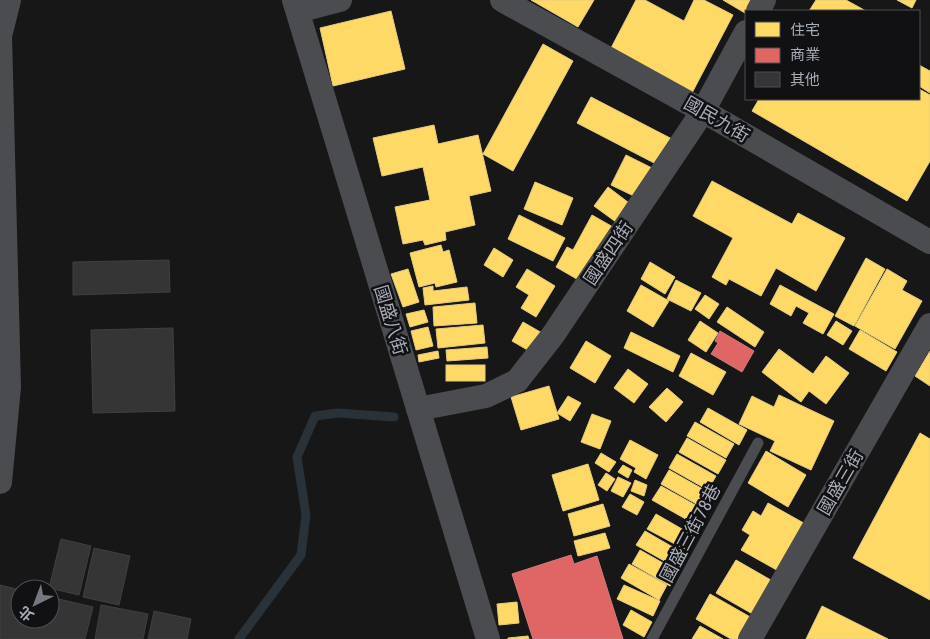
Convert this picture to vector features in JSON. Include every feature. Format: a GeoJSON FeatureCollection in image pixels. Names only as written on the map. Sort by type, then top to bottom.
{"type":"FeatureCollection","features":[{"type":"Feature","properties":{"kind":"street"},"geometry":{"type":"LineString","coordinates":[[0,482],[9,388],[0,36],[9,0]]}},
{"type":"Feature","properties":{"kind":"street"},"geometry":{"type":"LineString","coordinates":[[296,6],[340,0]]}},
{"type":"Feature","properties":{"kind":"street","name":"國民九街"},"geometry":{"type":"LineString","coordinates":[[502,0],[703,111],[930,242]]}},
{"type":"Feature","properties":{"kind":"street","name":"國盛八街"},"geometry":{"type":"LineString","coordinates":[[296,6],[488,639]]}},
{"type":"Feature","properties":{"kind":"street","name":"國盛四街"},"geometry":{"type":"LineString","coordinates":[[418,410],[486,396],[517,382],[553,335],[703,111],[745,34]]}},
{"type":"Feature","properties":{"kind":"street","name":"國盛三街"},"geometry":{"type":"LineString","coordinates":[[750,639],[930,325]]}},
{"type":"Feature","properties":{"kind":"lane","name":"國盛三街78巷"},"geometry":{"type":"LineString","coordinates":[[652,639],[758,443]]}},
{"type":"Feature","properties":{"kind":"building: 住宅"},"geometry":{"type":"Polygon","coordinates":[[[531,0],[594,0],[578,27],[531,0]]]}},
{"type":"Feature","properties":{"kind":"building: 住宅"},"geometry":{"type":"Polygon","coordinates":[[[636,0],[645,0],[684,21],[694,0],[704,0],[733,15],[692,93],[610,50],[636,0]]]}},
{"type":"Feature","properties":{"kind":"building: 住宅"},"geometry":{"type":"Polygon","coordinates":[[[723,0],[753,0],[745,10],[745,13],[723,0]]]}},
{"type":"Feature","properties":{"kind":"building: 住宅"},"geometry":{"type":"Polygon","coordinates":[[[816,0],[846,0],[864,10],[810,10],[816,0]]]}},
{"type":"Feature","properties":{"kind":"building: 住宅"},"geometry":{"type":"Polygon","coordinates":[[[897,0],[916,0],[912,8],[897,0]]]}},
{"type":"Feature","properties":{"kind":"building: 住宅"},"geometry":{"type":"Polygon","coordinates":[[[391,11],[405,69],[333,86],[320,28],[391,11]]]}},
{"type":"Feature","properties":{"kind":"building: 住宅"},"geometry":{"type":"Polygon","coordinates":[[[543,44],[573,61],[513,171],[483,154],[543,44]]]}},
{"type":"Feature","properties":{"kind":"building: 住宅"},"geometry":{"type":"Polygon","coordinates":[[[920,66],[930,71],[930,93],[920,87],[920,66]]]}},
{"type":"Feature","properties":{"kind":"building: 住宅"},"geometry":{"type":"Polygon","coordinates":[[[920,90],[930,95],[930,161],[907,201],[752,111],[758,100],[920,100],[920,90]]]}},
{"type":"Feature","properties":{"kind":"building: 住宅"},"geometry":{"type":"Polygon","coordinates":[[[591,97],[672,139],[658,165],[577,123],[591,97]]]}},
{"type":"Feature","properties":{"kind":"building: 住宅"},"geometry":{"type":"Polygon","coordinates":[[[434,125],[438,144],[478,135],[491,191],[469,196],[475,225],[445,232],[446,240],[425,245],[423,240],[403,244],[395,207],[430,200],[423,167],[382,176],[373,138],[434,125]]]}},
{"type":"Feature","properties":{"kind":"building: 住宅"},"geometry":{"type":"Polygon","coordinates":[[[626,155],[656,170],[642,200],[611,185],[626,155]]]}},
{"type":"Feature","properties":{"kind":"building: 住宅"},"geometry":{"type":"Polygon","coordinates":[[[712,181],[792,224],[798,213],[845,238],[816,291],[776,268],[761,296],[729,279],[726,285],[712,277],[733,238],[693,216],[712,181]]]}},
{"type":"Feature","properties":{"kind":"building: 住宅"},"geometry":{"type":"Polygon","coordinates":[[[535,182],[573,198],[562,225],[524,209],[535,182]]]}},
{"type":"Feature","properties":{"kind":"building: 住宅"},"geometry":{"type":"Polygon","coordinates":[[[608,187],[633,206],[620,225],[594,206],[608,187]]]}},
{"type":"Feature","properties":{"kind":"building: 住宅"},"geometry":{"type":"Polygon","coordinates":[[[519,215],[565,238],[553,261],[508,239],[519,215]]]}},
{"type":"Feature","properties":{"kind":"building: 住宅"},"geometry":{"type":"Polygon","coordinates":[[[592,215],[613,227],[582,282],[556,267],[567,247],[573,250],[592,215]]]}},
{"type":"Feature","properties":{"kind":"building: 住宅"},"geometry":{"type":"Polygon","coordinates":[[[441,245],[443,252],[449,250],[457,282],[436,287],[435,283],[419,287],[410,253],[441,245]]]}},
{"type":"Feature","properties":{"kind":"building: 住宅"},"geometry":{"type":"Polygon","coordinates":[[[494,248],[513,260],[503,277],[484,265],[494,248]]]}},
{"type":"Feature","properties":{"kind":"building: 住宅"},"geometry":{"type":"Polygon","coordinates":[[[866,258],[885,269],[854,326],[835,316],[866,258]]]}},
{"type":"Feature","properties":{"kind":"building: 住宅"},"geometry":{"type":"Polygon","coordinates":[[[650,262],[675,277],[665,294],[641,279],[650,262]]]}},
{"type":"Feature","properties":{"kind":"building: 住宅"},"geometry":{"type":"Polygon","coordinates":[[[408,269],[419,302],[403,307],[391,274],[408,269]]]}},
{"type":"Feature","properties":{"kind":"building: 住宅"},"geometry":{"type":"Polygon","coordinates":[[[527,269],[555,286],[536,317],[521,308],[529,295],[516,287],[527,269]]]}},
{"type":"Feature","properties":{"kind":"building: 住宅"},"geometry":{"type":"Polygon","coordinates":[[[887,269],[907,281],[902,290],[922,301],[895,349],[855,326],[887,269]]]}},
{"type":"Feature","properties":{"kind":"building: 住宅"},"geometry":{"type":"Polygon","coordinates":[[[676,280],[701,293],[691,311],[667,299],[676,280]]]}},
{"type":"Feature","properties":{"kind":"building: 住宅"},"geometry":{"type":"Polygon","coordinates":[[[641,285],[669,301],[653,327],[627,311],[641,285]]]}},
{"type":"Feature","properties":{"kind":"building: 住宅"},"geometry":{"type":"Polygon","coordinates":[[[780,285],[834,314],[823,334],[803,323],[809,313],[796,306],[791,316],[770,304],[780,285]]]}},
{"type":"Feature","properties":{"kind":"building: 住宅"},"geometry":{"type":"Polygon","coordinates":[[[433,286],[433,291],[467,287],[469,300],[425,305],[423,288],[433,286]]]}},
{"type":"Feature","properties":{"kind":"building: 住宅"},"geometry":{"type":"Polygon","coordinates":[[[705,295],[719,304],[709,319],[695,309],[705,295]]]}},
{"type":"Feature","properties":{"kind":"building: 住宅"},"geometry":{"type":"Polygon","coordinates":[[[475,303],[477,323],[434,326],[433,307],[475,303]]]}},
{"type":"Feature","properties":{"kind":"building: 住宅"},"geometry":{"type":"Polygon","coordinates":[[[727,307],[764,332],[755,347],[717,322],[727,307]]]}},
{"type":"Feature","properties":{"kind":"building: 住宅"},"geometry":{"type":"Polygon","coordinates":[[[424,310],[428,322],[410,327],[406,314],[424,310]]]}},
{"type":"Feature","properties":{"kind":"building: 住宅"},"geometry":{"type":"Polygon","coordinates":[[[700,321],[718,333],[706,352],[688,340],[700,321]]]}},
{"type":"Feature","properties":{"kind":"building: 住宅"},"geometry":{"type":"Polygon","coordinates":[[[836,321],[852,331],[843,345],[827,335],[836,321]]]}},
{"type":"Feature","properties":{"kind":"building: 住宅"},"geometry":{"type":"Polygon","coordinates":[[[523,322],[542,333],[531,352],[512,341],[523,322]]]}},
{"type":"Feature","properties":{"kind":"building: 住宅"},"geometry":{"type":"Polygon","coordinates":[[[483,325],[485,343],[438,348],[436,329],[483,325]]]}},
{"type":"Feature","properties":{"kind":"building: 住宅"},"geometry":{"type":"Polygon","coordinates":[[[428,327],[433,346],[416,350],[411,331],[428,327]]]}},
{"type":"Feature","properties":{"kind":"building: 住宅"},"geometry":{"type":"Polygon","coordinates":[[[860,330],[897,352],[886,371],[849,349],[860,330]]]}},
{"type":"Feature","properties":{"kind":"building: 住宅"},"geometry":{"type":"Polygon","coordinates":[[[631,332],[680,356],[673,372],[624,348],[631,332]]]}},
{"type":"Feature","properties":{"kind":"building: 住宅"},"geometry":{"type":"Polygon","coordinates":[[[586,341],[611,356],[595,383],[570,368],[586,341]]]}},
{"type":"Feature","properties":{"kind":"building: 住宅"},"geometry":{"type":"Polygon","coordinates":[[[487,347],[488,358],[447,361],[446,350],[487,347]]]}},
{"type":"Feature","properties":{"kind":"building: 住宅"},"geometry":{"type":"Polygon","coordinates":[[[779,349],[813,374],[826,356],[849,373],[826,404],[809,391],[801,402],[762,372],[779,349]]]}},
{"type":"Feature","properties":{"kind":"building: 住宅"},"geometry":{"type":"Polygon","coordinates":[[[438,351],[439,358],[419,362],[418,355],[438,351]]]}},
{"type":"Feature","properties":{"kind":"building: 住宅"},"geometry":{"type":"Polygon","coordinates":[[[930,351],[930,386],[915,376],[930,351]]]}},
{"type":"Feature","properties":{"kind":"building: 住宅"},"geometry":{"type":"Polygon","coordinates":[[[691,353],[726,372],[713,395],[679,376],[691,353]]]}},
{"type":"Feature","properties":{"kind":"building: 住宅"},"geometry":{"type":"Polygon","coordinates":[[[446,365],[485,365],[485,381],[446,381],[446,365]]]}},
{"type":"Feature","properties":{"kind":"building: 住宅"},"geometry":{"type":"Polygon","coordinates":[[[628,369],[648,384],[634,403],[614,388],[628,369]]]}},
{"type":"Feature","properties":{"kind":"building: 住宅"},"geometry":{"type":"Polygon","coordinates":[[[549,386],[559,419],[521,430],[511,397],[549,386]]]}},
{"type":"Feature","properties":{"kind":"building: 住宅"},"geometry":{"type":"Polygon","coordinates":[[[667,388],[683,402],[666,422],[649,407],[667,388]]]}},
{"type":"Feature","properties":{"kind":"building: 住宅"},"geometry":{"type":"Polygon","coordinates":[[[779,395],[834,421],[811,470],[770,451],[775,441],[739,424],[752,396],[774,407],[779,395]]]}},
{"type":"Feature","properties":{"kind":"building: 住宅"},"geometry":{"type":"Polygon","coordinates":[[[568,396],[581,403],[570,421],[557,413],[568,396]]]}},
{"type":"Feature","properties":{"kind":"building: 住宅"},"geometry":{"type":"Polygon","coordinates":[[[708,408],[747,430],[739,445],[700,422],[708,408]]]}},
{"type":"Feature","properties":{"kind":"building: 住宅"},"geometry":{"type":"Polygon","coordinates":[[[592,414],[611,421],[600,449],[581,442],[592,414]]]}},
{"type":"Feature","properties":{"kind":"building: 住宅"},"geometry":{"type":"Polygon","coordinates":[[[695,422],[734,444],[726,458],[687,436],[695,422]]]}},
{"type":"Feature","properties":{"kind":"building: 住宅"},"geometry":{"type":"Polygon","coordinates":[[[920,433],[930,439],[930,600],[853,558],[920,433]]]}},
{"type":"Feature","properties":{"kind":"building: 住宅"},"geometry":{"type":"Polygon","coordinates":[[[687,438],[726,460],[718,474],[679,452],[687,438]]]}},
{"type":"Feature","properties":{"kind":"building: 住宅"},"geometry":{"type":"Polygon","coordinates":[[[630,440],[658,455],[646,479],[634,472],[636,468],[620,459],[630,440]]]}},
{"type":"Feature","properties":{"kind":"building: 住宅"},"geometry":{"type":"Polygon","coordinates":[[[766,451],[806,475],[788,507],[748,483],[766,451]]]}},
{"type":"Feature","properties":{"kind":"building: 住宅"},"geometry":{"type":"Polygon","coordinates":[[[601,453],[616,462],[609,472],[595,463],[601,453]]]}},
{"type":"Feature","properties":{"kind":"building: 住宅"},"geometry":{"type":"Polygon","coordinates":[[[677,454],[716,476],[708,490],[669,468],[677,454]]]}},
{"type":"Feature","properties":{"kind":"building: 住宅"},"geometry":{"type":"Polygon","coordinates":[[[588,464],[599,500],[563,511],[552,475],[588,464]]]}},
{"type":"Feature","properties":{"kind":"building: 住宅"},"geometry":{"type":"Polygon","coordinates":[[[623,465],[632,470],[628,478],[618,472],[623,465]]]}},
{"type":"Feature","properties":{"kind":"building: 住宅"},"geometry":{"type":"Polygon","coordinates":[[[669,470],[708,492],[700,506],[661,484],[669,470]]]}},
{"type":"Feature","properties":{"kind":"building: 住宅"},"geometry":{"type":"Polygon","coordinates":[[[606,473],[615,479],[607,491],[598,485],[606,473]]]}},
{"type":"Feature","properties":{"kind":"building: 住宅"},"geometry":{"type":"Polygon","coordinates":[[[618,477],[631,483],[623,497],[611,491],[618,477]]]}},
{"type":"Feature","properties":{"kind":"building: 住宅"},"geometry":{"type":"Polygon","coordinates":[[[635,480],[647,485],[644,496],[631,491],[635,480]]]}},
{"type":"Feature","properties":{"kind":"building: 住宅"},"geometry":{"type":"Polygon","coordinates":[[[661,486],[699,507],[691,522],[652,500],[661,486]]]}},
{"type":"Feature","properties":{"kind":"building: 住宅"},"geometry":{"type":"Polygon","coordinates":[[[630,494],[644,502],[637,515],[622,507],[630,494]]]}},
{"type":"Feature","properties":{"kind":"building: 住宅"},"geometry":{"type":"Polygon","coordinates":[[[768,503],[809,526],[782,573],[741,550],[750,535],[742,530],[753,511],[761,516],[768,503]]]}},
{"type":"Feature","properties":{"kind":"building: 住宅"},"geometry":{"type":"Polygon","coordinates":[[[603,504],[610,526],[574,536],[568,514],[603,504]]]}},
{"type":"Feature","properties":{"kind":"building: 住宅"},"geometry":{"type":"Polygon","coordinates":[[[656,514],[694,536],[686,550],[647,529],[656,514]]]}},
{"type":"Feature","properties":{"kind":"building: 住宅"},"geometry":{"type":"Polygon","coordinates":[[[645,531],[683,553],[675,567],[636,545],[645,531]]]}},
{"type":"Feature","properties":{"kind":"building: 住宅"},"geometry":{"type":"Polygon","coordinates":[[[605,533],[610,548],[578,556],[574,541],[605,533]]]}},
{"type":"Feature","properties":{"kind":"building: 住宅"},"geometry":{"type":"Polygon","coordinates":[[[640,550],[679,572],[670,586],[632,564],[640,550]]]}},
{"type":"Feature","properties":{"kind":"building: 住宅"},"geometry":{"type":"Polygon","coordinates":[[[736,560],[776,583],[756,616],[716,593],[736,560]]]}},
{"type":"Feature","properties":{"kind":"building: 住宅"},"geometry":{"type":"Polygon","coordinates":[[[629,564],[667,585],[659,600],[621,578],[629,564]]]}},
{"type":"Feature","properties":{"kind":"building: 住宅"},"geometry":{"type":"Polygon","coordinates":[[[624,585],[660,601],[653,616],[617,599],[624,585]]]}},
{"type":"Feature","properties":{"kind":"building: 住宅"},"geometry":{"type":"Polygon","coordinates":[[[710,594],[752,618],[740,639],[731,639],[696,619],[710,594]]]}},
{"type":"Feature","properties":{"kind":"building: 住宅"},"geometry":{"type":"Polygon","coordinates":[[[517,602],[519,623],[499,625],[497,604],[517,602]]]}},
{"type":"Feature","properties":{"kind":"building: 住宅"},"geometry":{"type":"Polygon","coordinates":[[[822,606],[888,639],[806,639],[822,606]]]}},
{"type":"Feature","properties":{"kind":"building: 住宅"},"geometry":{"type":"Polygon","coordinates":[[[631,610],[652,622],[644,637],[623,625],[631,610]]]}},
{"type":"Feature","properties":{"kind":"building: 住宅"},"geometry":{"type":"Polygon","coordinates":[[[700,626],[723,639],[692,639],[700,626]]]}},
{"type":"Feature","properties":{"kind":"building: 住宅"},"geometry":{"type":"Polygon","coordinates":[[[528,636],[529,639],[508,639],[508,638],[528,636]]]}},
{"type":"Feature","properties":{"kind":"building: 商業"},"geometry":{"type":"Polygon","coordinates":[[[720,331],[754,351],[742,372],[711,354],[718,343],[715,341],[720,331]]]}},
{"type":"Feature","properties":{"kind":"building: 商業"},"geometry":{"type":"Polygon","coordinates":[[[571,555],[574,564],[597,556],[623,639],[533,639],[512,574],[571,555]]]}},
{"type":"Feature","properties":{"kind":"building: 其他"},"geometry":{"type":"Polygon","coordinates":[[[169,260],[170,292],[73,295],[73,262],[169,260]]]}},
{"type":"Feature","properties":{"kind":"building: 其他"},"geometry":{"type":"Polygon","coordinates":[[[173,328],[175,411],[93,413],[91,330],[173,328]]]}},
{"type":"Feature","properties":{"kind":"building: 其他"},"geometry":{"type":"Polygon","coordinates":[[[61,539],[91,546],[79,595],[60,591],[60,579],[51,579],[61,539]]]}},
{"type":"Feature","properties":{"kind":"building: 其他"},"geometry":{"type":"Polygon","coordinates":[[[94,548],[130,556],[119,605],[83,597],[94,548]]]}},
{"type":"Feature","properties":{"kind":"building: 其他"},"geometry":{"type":"Polygon","coordinates":[[[0,585],[10,588],[10,629],[60,629],[60,599],[93,607],[85,639],[0,639],[0,585]]]}},
{"type":"Feature","properties":{"kind":"building: 其他"},"geometry":{"type":"Polygon","coordinates":[[[101,605],[148,614],[143,639],[95,639],[101,605]]]}},
{"type":"Feature","properties":{"kind":"building: 其他"},"geometry":{"type":"Polygon","coordinates":[[[154,611],[191,619],[187,639],[148,639],[154,611]]]}},
{"type":"Feature","properties":{"kind":"waterway"},"geometry":{"type":"LineString","coordinates":[[239,639],[301,555],[306,515],[297,457],[315,416],[338,413],[394,417]]}}]}
